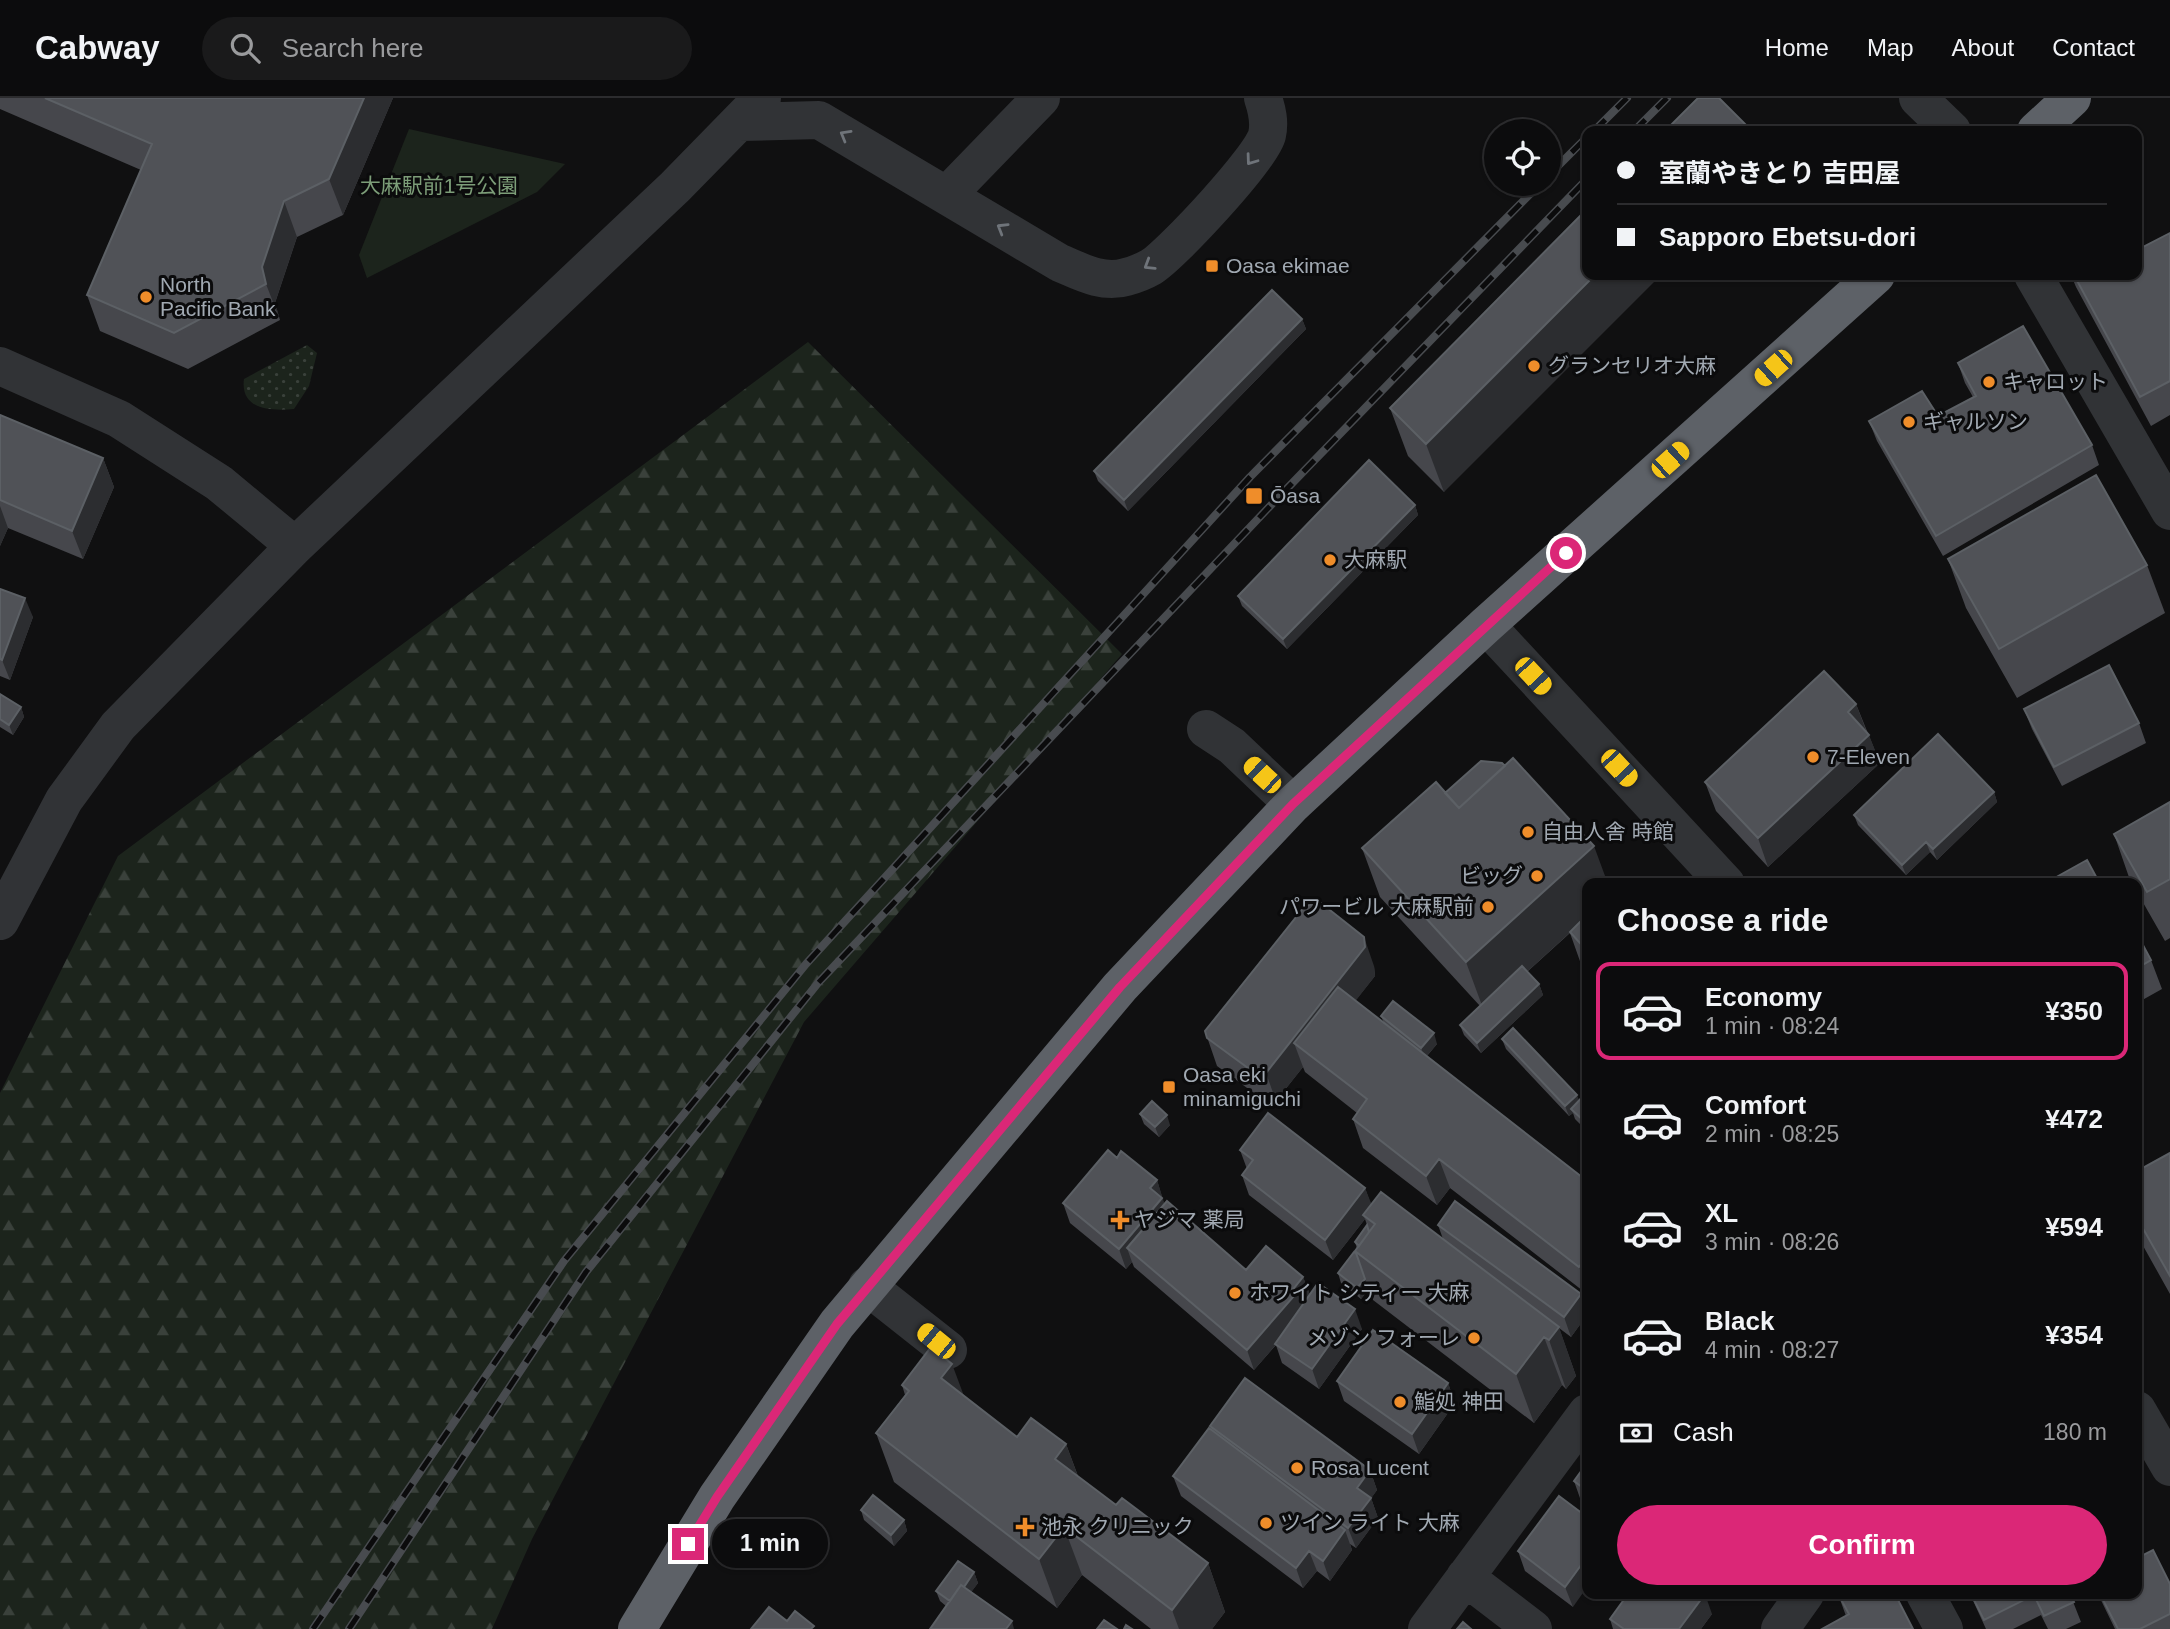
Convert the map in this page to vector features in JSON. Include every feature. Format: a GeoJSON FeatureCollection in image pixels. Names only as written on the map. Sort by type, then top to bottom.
{"type":"FeatureCollection","features":[{"type":"Feature","properties":{"kind":"highway"},"geometry":{"type":"LineString","coordinates":[[2041,126],[2071,98]]}},
{"type":"Feature","properties":{"kind":"highway"},"geometry":{"type":"LineString","coordinates":[[637,1629],[717,1497],[837,1324],[1120,987],[1293,804],[1486,625],[1871,280]]}},
{"type":"Feature","properties":{"kind":"street"},"geometry":{"type":"LineString","coordinates":[[947,195],[1041,98]]}},
{"type":"Feature","properties":{"kind":"street"},"geometry":{"type":"LineString","coordinates":[[0,921],[64,800],[118,726],[295,546],[667,194],[751,110],[819,120],[1060,263],[1095,278],[1124,278],[1153,266],[1220,198],[1248,164],[1267,137],[1268,116],[1263,98]]}},
{"type":"Feature","properties":{"kind":"street"},"geometry":{"type":"LineString","coordinates":[[1918,98],[1947,126]]}},
{"type":"Feature","properties":{"kind":"street"},"geometry":{"type":"LineString","coordinates":[[2035,280],[2170,511]]}},
{"type":"Feature","properties":{"kind":"street"},"geometry":{"type":"LineString","coordinates":[[0,366],[119,419],[219,483],[295,546]]}},
{"type":"Feature","properties":{"kind":"street"},"geometry":{"type":"LineString","coordinates":[[1486,625],[1720,878]]}},
{"type":"Feature","properties":{"kind":"street"},"geometry":{"type":"LineString","coordinates":[[1206,729],[1231,746],[1293,804]]}},
{"type":"Feature","properties":{"kind":"street"},"geometry":{"type":"LineString","coordinates":[[867,1286],[948,1350]]}},
{"type":"Feature","properties":{"kind":"street"},"geometry":{"type":"LineString","coordinates":[[2142,1419],[2170,1467]]}},
{"type":"Feature","properties":{"kind":"street"},"geometry":{"type":"LineString","coordinates":[[1427,1629],[1582,1420]]}},
{"type":"Feature","properties":{"kind":"street"},"geometry":{"type":"LineString","coordinates":[[1465,1577],[1533,1629]]}},
{"type":"Feature","properties":{"kind":"street"},"geometry":{"type":"LineString","coordinates":[[1780,1629],[1801,1599]]}},
{"type":"Feature","properties":{"kind":"street"},"geometry":{"type":"LineString","coordinates":[[1928,1599],[1944,1629]]}},
{"type":"Feature","properties":{"kind":"green space","name":"大麻駅前1号公園"},"geometry":{"type":"Polygon","coordinates":[[[409,129],[565,164],[537,192],[367,278],[359,255],[409,129]]]}},
{"type":"Feature","properties":{"kind":"green space"},"geometry":{"type":"Polygon","coordinates":[[[808,342],[1122,654],[804,1022],[532,1539],[492,1629],[0,1629],[0,1093],[118,856],[808,342]]]}},
{"type":"Feature","properties":{"kind":"green space"},"geometry":{"type":"Polygon","coordinates":[[[307,345],[317,353],[309,386],[294,409],[267,409],[252,403],[244,389],[244,379],[307,345]]]}},
{"type":"Feature","properties":{"kind":"building"},"geometry":{"type":"Polygon","coordinates":[[[45,98],[364,98],[329,179],[284,201],[262,267],[266,284],[174,333],[87,295],[152,144],[45,98]]]}},
{"type":"Feature","properties":{"kind":"building"},"geometry":{"type":"Polygon","coordinates":[[[1698,98],[1719,98],[1745,124],[1743,126],[1670,126],[1698,98]]]}},
{"type":"Feature","properties":{"kind":"building"},"geometry":{"type":"Polygon","coordinates":[[[1582,214],[1582,280],[1590,280],[1426,444],[1390,408],[1582,214]]]}},
{"type":"Feature","properties":{"kind":"building"},"geometry":{"type":"Polygon","coordinates":[[[2170,233],[2170,381],[2140,397],[2077,280],[2142,280],[2142,247],[2170,233]]]}},
{"type":"Feature","properties":{"kind":"building"},"geometry":{"type":"Polygon","coordinates":[[[1272,290],[1302,319],[1124,500],[1094,471],[1272,290]]]}},
{"type":"Feature","properties":{"kind":"building"},"geometry":{"type":"Polygon","coordinates":[[[2023,326],[2092,445],[1936,536],[1869,421],[1922,391],[1938,416],[1976,396],[1958,363],[2023,326]]]}},
{"type":"Feature","properties":{"kind":"building"},"geometry":{"type":"Polygon","coordinates":[[[0,415],[103,458],[72,531],[0,500],[0,415]]]}},
{"type":"Feature","properties":{"kind":"building","name":"大麻駅"},"geometry":{"type":"Polygon","coordinates":[[[1369,460],[1415,505],[1283,639],[1238,596],[1369,460]]]}},
{"type":"Feature","properties":{"kind":"building"},"geometry":{"type":"Polygon","coordinates":[[[2096,475],[2147,565],[1999,649],[1948,559],[2096,475]]]}},
{"type":"Feature","properties":{"kind":"building"},"geometry":{"type":"Polygon","coordinates":[[[0,589],[25,598],[2,660],[0,659],[0,589]]]}},
{"type":"Feature","properties":{"kind":"building"},"geometry":{"type":"Polygon","coordinates":[[[2109,665],[2139,723],[2054,767],[2024,709],[2109,665]]]}},
{"type":"Feature","properties":{"kind":"building"},"geometry":{"type":"Polygon","coordinates":[[[1824,671],[1856,704],[1848,712],[1869,735],[1758,838],[1705,782],[1824,671]]]}},
{"type":"Feature","properties":{"kind":"building"},"geometry":{"type":"Polygon","coordinates":[[[0,694],[21,707],[9,725],[0,719],[0,694]]]}},
{"type":"Feature","properties":{"kind":"building"},"geometry":{"type":"Polygon","coordinates":[[[1938,734],[1994,792],[1933,849],[1926,842],[1902,865],[1854,815],[1938,734]]]}},
{"type":"Feature","properties":{"kind":"building"},"geometry":{"type":"Polygon","coordinates":[[[1513,758],[1594,846],[1466,962],[1362,848],[1436,782],[1459,808],[1513,758]]]}},
{"type":"Feature","properties":{"kind":"building"},"geometry":{"type":"Polygon","coordinates":[[[1481,761],[1502,763],[1505,766],[1459,808],[1445,793],[1481,761]]]}},
{"type":"Feature","properties":{"kind":"building"},"geometry":{"type":"Polygon","coordinates":[[[2170,802],[2170,879],[2147,892],[2142,878],[2139,878],[2114,834],[2170,802]]]}},
{"type":"Feature","properties":{"kind":"building"},"geometry":{"type":"Polygon","coordinates":[[[2087,860],[2097,878],[2055,878],[2087,860]]]}},
{"type":"Feature","properties":{"kind":"building"},"geometry":{"type":"Polygon","coordinates":[[[1321,903],[1364,937],[1365,947],[1266,1073],[1259,1076],[1207,1038],[1205,1031],[1305,906],[1321,903]]]}},
{"type":"Feature","properties":{"kind":"building"},"geometry":{"type":"Polygon","coordinates":[[[1582,920],[1582,945],[1570,932],[1582,920]]]}},
{"type":"Feature","properties":{"kind":"building"},"geometry":{"type":"Polygon","coordinates":[[[2142,943],[2151,960],[2142,965],[2142,943]]]}},
{"type":"Feature","properties":{"kind":"building"},"geometry":{"type":"Polygon","coordinates":[[[1522,966],[1539,984],[1477,1043],[1460,1025],[1522,966]]]}},
{"type":"Feature","properties":{"kind":"building"},"geometry":{"type":"Polygon","coordinates":[[[1338,987],[1582,1177],[1582,1263],[1579,1267],[1439,1159],[1426,1176],[1353,1119],[1367,1099],[1294,1043],[1338,987]]]}},
{"type":"Feature","properties":{"kind":"building"},"geometry":{"type":"Polygon","coordinates":[[[1393,1001],[1434,1033],[1421,1048],[1381,1016],[1393,1001]]]}},
{"type":"Feature","properties":{"kind":"building"},"geometry":{"type":"Polygon","coordinates":[[[1513,1028],[1577,1095],[1565,1106],[1502,1039],[1513,1028]]]}},
{"type":"Feature","properties":{"kind":"building"},"geometry":{"type":"Polygon","coordinates":[[[1582,1097],[1582,1119],[1571,1109],[1582,1097]]]}},
{"type":"Feature","properties":{"kind":"building"},"geometry":{"type":"Polygon","coordinates":[[[1152,1101],[1167,1115],[1155,1127],[1140,1114],[1152,1101]]]}},
{"type":"Feature","properties":{"kind":"building"},"geometry":{"type":"Polygon","coordinates":[[[1268,1113],[1365,1188],[1325,1240],[1242,1175],[1253,1160],[1240,1150],[1268,1113]]]}},
{"type":"Feature","properties":{"kind":"building","name":"ヤジマ 薬局"},"geometry":{"type":"Polygon","coordinates":[[[1108,1150],[1117,1158],[1121,1151],[1157,1180],[1150,1188],[1162,1198],[1119,1249],[1063,1203],[1108,1150]]]}},
{"type":"Feature","properties":{"kind":"building"},"geometry":{"type":"Polygon","coordinates":[[[2170,1153],[2170,1276],[2142,1227],[2142,1168],[2170,1153]]]}},
{"type":"Feature","properties":{"kind":"building"},"geometry":{"type":"Polygon","coordinates":[[[1381,1192],[1559,1327],[1549,1340],[1544,1337],[1516,1374],[1355,1251],[1375,1224],[1363,1215],[1381,1192]]]}},
{"type":"Feature","properties":{"kind":"building","name":"ホワイト シティー 大麻"},"geometry":{"type":"Polygon","coordinates":[[[1167,1201],[1246,1270],[1266,1246],[1303,1277],[1290,1293],[1294,1296],[1247,1350],[1127,1248],[1167,1201]]]}},
{"type":"Feature","properties":{"kind":"building"},"geometry":{"type":"Polygon","coordinates":[[[1455,1201],[1581,1294],[1564,1317],[1438,1225],[1455,1201]]]}},
{"type":"Feature","properties":{"kind":"building"},"geometry":{"type":"Polygon","coordinates":[[[1367,1225],[1369,1232],[1359,1246],[1355,1242],[1367,1225]]]}},
{"type":"Feature","properties":{"kind":"building"},"geometry":{"type":"Polygon","coordinates":[[[1354,1252],[1365,1279],[1357,1288],[1338,1273],[1354,1252]]]}},
{"type":"Feature","properties":{"kind":"building"},"geometry":{"type":"Polygon","coordinates":[[[1318,1283],[1355,1309],[1312,1369],[1275,1344],[1318,1283]]]}},
{"type":"Feature","properties":{"kind":"building","name":"鮨処 神田"},"geometry":{"type":"Polygon","coordinates":[[[1373,1330],[1448,1383],[1412,1434],[1337,1381],[1373,1330]]]}},
{"type":"Feature","properties":{"kind":"building"},"geometry":{"type":"Polygon","coordinates":[[[931,1347],[952,1364],[941,1378],[1017,1437],[1031,1418],[1066,1444],[1055,1459],[1116,1505],[1122,1498],[1208,1563],[1172,1610],[1064,1527],[1039,1559],[876,1433],[909,1391],[902,1385],[931,1347]]]}},
{"type":"Feature","properties":{"kind":"building","name":"Rosa Lucent"},"geometry":{"type":"Polygon","coordinates":[[[1245,1378],[1370,1470],[1357,1488],[1371,1498],[1348,1528],[1210,1426],[1245,1378]]]}},
{"type":"Feature","properties":{"kind":"building","name":"ツイン ライト 大麻"},"geometry":{"type":"Polygon","coordinates":[[[1209,1428],[1345,1530],[1323,1561],[1309,1551],[1296,1568],[1173,1476],[1209,1428]]]}},
{"type":"Feature","properties":{"kind":"building"},"geometry":{"type":"Polygon","coordinates":[[[1582,1470],[1582,1487],[1574,1481],[1582,1470]]]}},
{"type":"Feature","properties":{"kind":"building"},"geometry":{"type":"Polygon","coordinates":[[[873,1495],[904,1520],[891,1535],[861,1510],[873,1495]]]}},
{"type":"Feature","properties":{"kind":"building"},"geometry":{"type":"Polygon","coordinates":[[[1559,1496],[1582,1513],[1582,1564],[1565,1587],[1518,1551],[1559,1496]]]}},
{"type":"Feature","properties":{"kind":"building"},"geometry":{"type":"Polygon","coordinates":[[[2153,1550],[2170,1584],[2170,1614],[2140,1629],[2118,1629],[2103,1599],[2142,1599],[2142,1556],[2153,1550]]]}},
{"type":"Feature","properties":{"kind":"building"},"geometry":{"type":"Polygon","coordinates":[[[958,1561],[974,1572],[950,1601],[936,1591],[958,1561]]]}},
{"type":"Feature","properties":{"kind":"building"},"geometry":{"type":"Polygon","coordinates":[[[961,1585],[1012,1621],[1006,1629],[930,1629],[961,1585]]]}},
{"type":"Feature","properties":{"kind":"building"},"geometry":{"type":"Polygon","coordinates":[[[1624,1599],[1701,1599],[1679,1629],[1624,1629],[1610,1619],[1624,1599]]]}},
{"type":"Feature","properties":{"kind":"building"},"geometry":{"type":"Polygon","coordinates":[[[1841,1599],[1898,1599],[1913,1629],[1822,1629],[1849,1614],[1841,1599]]]}},
{"type":"Feature","properties":{"kind":"building"},"geometry":{"type":"Polygon","coordinates":[[[1974,1599],[2026,1599],[1984,1620],[1974,1599]]]}},
{"type":"Feature","properties":{"kind":"building"},"geometry":{"type":"Polygon","coordinates":[[[2036,1599],[2072,1599],[2074,1602],[2044,1616],[2036,1599]]]}},
{"type":"Feature","properties":{"kind":"building"},"geometry":{"type":"Polygon","coordinates":[[[769,1607],[787,1621],[795,1611],[814,1626],[811,1629],[751,1629],[769,1607]]]}},
{"type":"Feature","properties":{"kind":"building"},"geometry":{"type":"Polygon","coordinates":[[[1104,1620],[1117,1629],[1097,1629],[1104,1620]]]}},
{"type":"Feature","properties":{"kind":"building"},"geometry":{"type":"Polygon","coordinates":[[[1463,1622],[1471,1629],[1457,1629],[1463,1622]]]}},
{"type":"Feature","properties":{"kind":"railway"},"geometry":{"type":"LineString","coordinates":[[1599,126],[1627,98]]}},
{"type":"Feature","properties":{"kind":"railway"},"geometry":{"type":"LineString","coordinates":[[1639,126],[1667,98]]}},
{"type":"Feature","properties":{"kind":"railway"},"geometry":{"type":"LineString","coordinates":[[1561,163],[1582,142]]}},
{"type":"Feature","properties":{"kind":"railway"},"geometry":{"type":"LineString","coordinates":[[349,1629],[586,1272],[818,983],[1273,503],[1582,184]]}},
{"type":"Feature","properties":{"kind":"railway"},"geometry":{"type":"LineString","coordinates":[[313,1629],[564,1261],[806,964],[1250,477],[1528,196]]}},
{"type":"Feature","properties":{"kind":"place","name":"Oasa ekimae"},"geometry":{"type":"Point","coordinates":[1212,266]}},
{"type":"Feature","properties":{"kind":"place","name":"North Pacific Bank"},"geometry":{"type":"Point","coordinates":[146,297]}},
{"type":"Feature","properties":{"kind":"place","name":"グランセリオ大麻"},"geometry":{"type":"Point","coordinates":[1534,366]}},
{"type":"Feature","properties":{"kind":"place","name":"キャロット"},"geometry":{"type":"Point","coordinates":[1989,382]}},
{"type":"Feature","properties":{"kind":"place","name":"ギャルソン"},"geometry":{"type":"Point","coordinates":[1909,422]}},
{"type":"Feature","properties":{"kind":"place","name":"Ōasa"},"geometry":{"type":"Point","coordinates":[1254,496]}},
{"type":"Feature","properties":{"kind":"place","name":"大麻駅"},"geometry":{"type":"Point","coordinates":[1330,560]}},
{"type":"Feature","properties":{"kind":"place","name":"7-Eleven"},"geometry":{"type":"Point","coordinates":[1813,757]}},
{"type":"Feature","properties":{"kind":"place","name":"自由人舎 時館"},"geometry":{"type":"Point","coordinates":[1528,832]}},
{"type":"Feature","properties":{"kind":"place","name":"ビッグ"},"geometry":{"type":"Point","coordinates":[1537,876]}},
{"type":"Feature","properties":{"kind":"place","name":"パワービル 大麻駅前"},"geometry":{"type":"Point","coordinates":[1488,907]}},
{"type":"Feature","properties":{"kind":"place","name":"Oasa eki minamiguchi"},"geometry":{"type":"Point","coordinates":[1169,1087]}},
{"type":"Feature","properties":{"kind":"place","name":"ヤジマ 薬局"},"geometry":{"type":"Point","coordinates":[1120,1220]}},
{"type":"Feature","properties":{"kind":"place","name":"ホワイト シティー 大麻"},"geometry":{"type":"Point","coordinates":[1235,1293]}},
{"type":"Feature","properties":{"kind":"place","name":"メゾン フォーレ"},"geometry":{"type":"Point","coordinates":[1474,1338]}},
{"type":"Feature","properties":{"kind":"place","name":"鮨処 神田"},"geometry":{"type":"Point","coordinates":[1400,1402]}},
{"type":"Feature","properties":{"kind":"place","name":"Rosa Lucent"},"geometry":{"type":"Point","coordinates":[1297,1468]}},
{"type":"Feature","properties":{"kind":"place","name":"ツイン ライト 大麻"},"geometry":{"type":"Point","coordinates":[1266,1523]}},
{"type":"Feature","properties":{"kind":"place","name":"池永 クリニック"},"geometry":{"type":"Point","coordinates":[1025,1527]}},
{"type":"Feature","properties":{"kind":"route"},"geometry":{"type":"LineString","coordinates":[[688,1544],[717,1497],[837,1324],[1120,987],[1293,804],[1566,553]]}}]}
